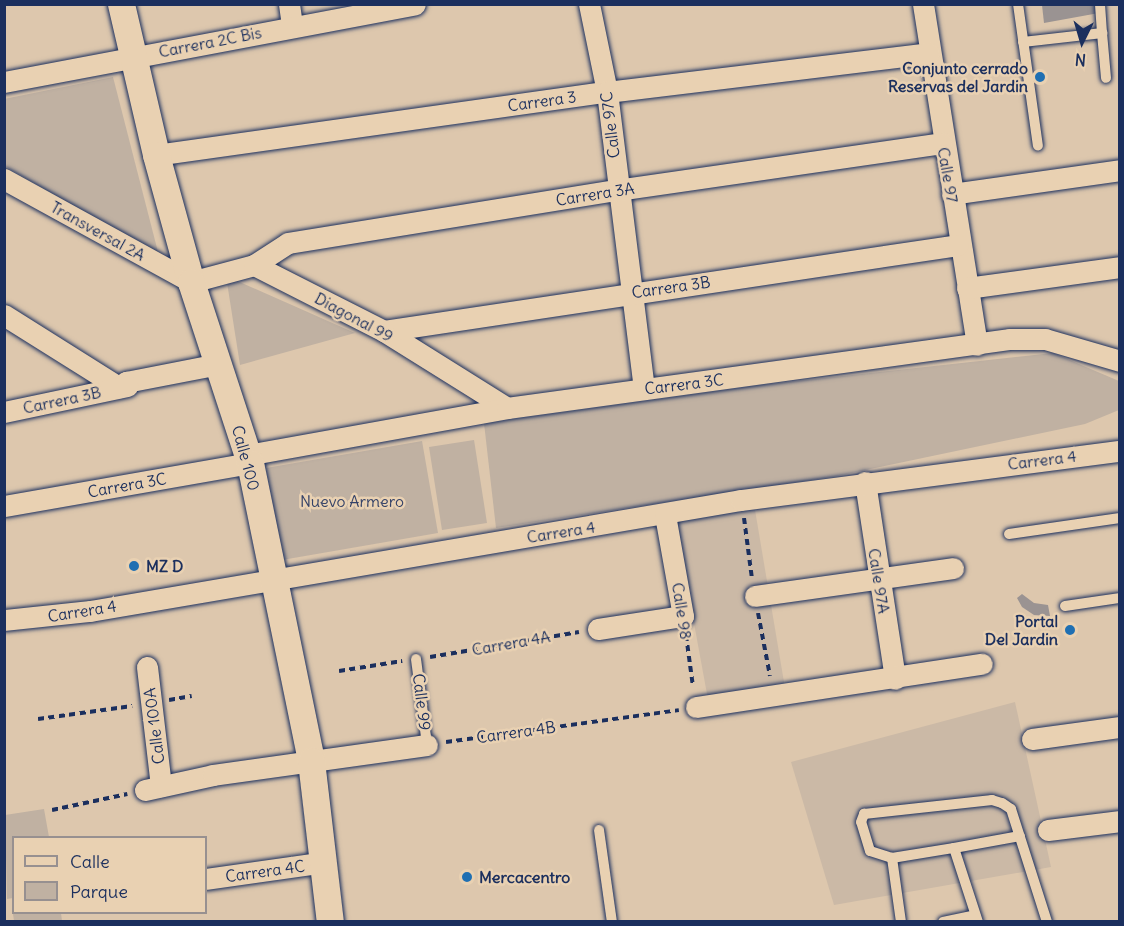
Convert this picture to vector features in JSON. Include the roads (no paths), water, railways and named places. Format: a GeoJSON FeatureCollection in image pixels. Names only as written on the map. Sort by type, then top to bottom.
{"type":"FeatureCollection","features":[{"type":"Feature","properties":{"kind":"street","name":"Calle 100"},"geometry":{"type":"LineString","coordinates":[[121,4],[131,57],[191,282],[221,369],[248,459],[311,761],[325,862],[330,921]]}},
{"type":"Feature","properties":{"kind":"street"},"geometry":{"type":"LineString","coordinates":[[289,4],[292,26]]}},
{"type":"Feature","properties":{"kind":"street","name":"Calle 97C"},"geometry":{"type":"LineString","coordinates":[[589,4],[607,92],[644,389]]}},
{"type":"Feature","properties":{"kind":"street","name":"Calle 97"},"geometry":{"type":"LineString","coordinates":[[922,4],[958,245],[977,345]]}},
{"type":"Feature","properties":{"kind":"street","name":"Carrera 2C Bis"},"geometry":{"type":"LineString","coordinates":[[4,82],[406,5]]}},
{"type":"Feature","properties":{"kind":"street","name":"Carrera 3"},"geometry":{"type":"LineString","coordinates":[[156,155],[607,92],[929,53]]}},
{"type":"Feature","properties":{"kind":"street","name":"Carrera 3A"},"geometry":{"type":"LineString","coordinates":[[254,265],[288,243],[618,190],[942,143]]}},
{"type":"Feature","properties":{"kind":"street"},"geometry":{"type":"LineString","coordinates":[[952,194],[1119,170]]}},
{"type":"Feature","properties":{"kind":"street","name":"Transversal 2A"},"geometry":{"type":"LineString","coordinates":[[4,179],[191,282]]}},
{"type":"Feature","properties":{"kind":"street","name":"Carrera 3B"},"geometry":{"type":"LineString","coordinates":[[384,331],[631,292],[958,245]]}},
{"type":"Feature","properties":{"kind":"street"},"geometry":{"type":"LineString","coordinates":[[191,282],[254,265]]}},
{"type":"Feature","properties":{"kind":"street","name":"Diagonal 99"},"geometry":{"type":"LineString","coordinates":[[254,265],[384,331],[507,408]]}},
{"type":"Feature","properties":{"kind":"street"},"geometry":{"type":"LineString","coordinates":[[967,288],[1119,267]]}},
{"type":"Feature","properties":{"kind":"street"},"geometry":{"type":"LineString","coordinates":[[4,315],[119,387]]}},
{"type":"Feature","properties":{"kind":"street","name":"Carrera 3C"},"geometry":{"type":"LineString","coordinates":[[4,506],[507,408],[1010,339],[1045,339],[1119,362]]}},
{"type":"Feature","properties":{"kind":"street","name":"Carrera 3B"},"geometry":{"type":"LineString","coordinates":[[4,412],[119,387],[221,369]]}},
{"type":"Feature","properties":{"kind":"street","name":"Carrera 4"},"geometry":{"type":"LineString","coordinates":[[4,620],[90,611],[273,578],[865,482],[1119,451]]}},
{"type":"Feature","properties":{"kind":"street","name":"Calle 97A"},"geometry":{"type":"LineString","coordinates":[[865,482],[895,679]]}},
{"type":"Feature","properties":{"kind":"street","name":"Calle 98"},"geometry":{"type":"LineString","coordinates":[[598,629],[683,616],[665,515]]}},
{"type":"Feature","properties":{"kind":"street"},"geometry":{"type":"LineString","coordinates":[[755,596],[953,568]]}},
{"type":"Feature","properties":{"kind":"street"},"geometry":{"type":"LineString","coordinates":[[696,707],[895,679],[982,664]]}},
{"type":"Feature","properties":{"kind":"street","name":"Calle 100A"},"geometry":{"type":"LineString","coordinates":[[147,667],[151,703],[153,788],[311,761]]}},
{"type":"Feature","properties":{"kind":"street"},"geometry":{"type":"LineString","coordinates":[[1032,740],[1119,727]]}},
{"type":"Feature","properties":{"kind":"street"},"geometry":{"type":"LineString","coordinates":[[311,761],[427,745]]}},
{"type":"Feature","properties":{"kind":"street"},"geometry":{"type":"LineString","coordinates":[[1048,830],[1119,821]]}},
{"type":"Feature","properties":{"kind":"street","name":"Carrera 4C"},"geometry":{"type":"LineString","coordinates":[[207,879],[325,862]]}},
{"type":"Feature","properties":{"kind":"lane"},"geometry":{"type":"LineString","coordinates":[[1018,4],[1038,146]]}},
{"type":"Feature","properties":{"kind":"lane"},"geometry":{"type":"LineString","coordinates":[[1100,4],[1106,78]]}},
{"type":"Feature","properties":{"kind":"lane"},"geometry":{"type":"LineString","coordinates":[[1023,42],[1102,33]]}},
{"type":"Feature","properties":{"kind":"lane"},"geometry":{"type":"LineString","coordinates":[[1009,534],[1119,518]]}},
{"type":"Feature","properties":{"kind":"lane"},"geometry":{"type":"LineString","coordinates":[[1065,606],[1119,598]]}},
{"type":"Feature","properties":{"kind":"lane","name":"Calle 99"},"geometry":{"type":"LineString","coordinates":[[417,659],[427,745]]}},
{"type":"Feature","properties":{"kind":"lane"},"geometry":{"type":"LineString","coordinates":[[1020,836],[892,858],[870,851],[861,822],[864,814],[992,800],[1011,809],[1020,836],[1047,921]]}},
{"type":"Feature","properties":{"kind":"lane"},"geometry":{"type":"LineString","coordinates":[[599,830],[612,921]]}},
{"type":"Feature","properties":{"kind":"lane"},"geometry":{"type":"LineString","coordinates":[[943,921],[977,918],[954,848]]}},
{"type":"Feature","properties":{"kind":"lane"},"geometry":{"type":"LineString","coordinates":[[892,858],[901,921]]}},
{"type":"Feature","properties":{"kind":"place","name":"Conjunto cerrado Reservas del Jardin"},"geometry":{"type":"Point","coordinates":[1040,77]}},
{"type":"Feature","properties":{"kind":"place","name":"MZ D"},"geometry":{"type":"Point","coordinates":[134,566]}},
{"type":"Feature","properties":{"kind":"place","name":"Portal Del Jardin"},"geometry":{"type":"Point","coordinates":[1070,630]}},
{"type":"Feature","properties":{"kind":"place","name":"Mercacentro"},"geometry":{"type":"Point","coordinates":[467,877]}},
{"type":"Feature","properties":{"kind":"park label","name":"Nuevo Armero"},"geometry":{"type":"Point","coordinates":[352,501]}}]}
